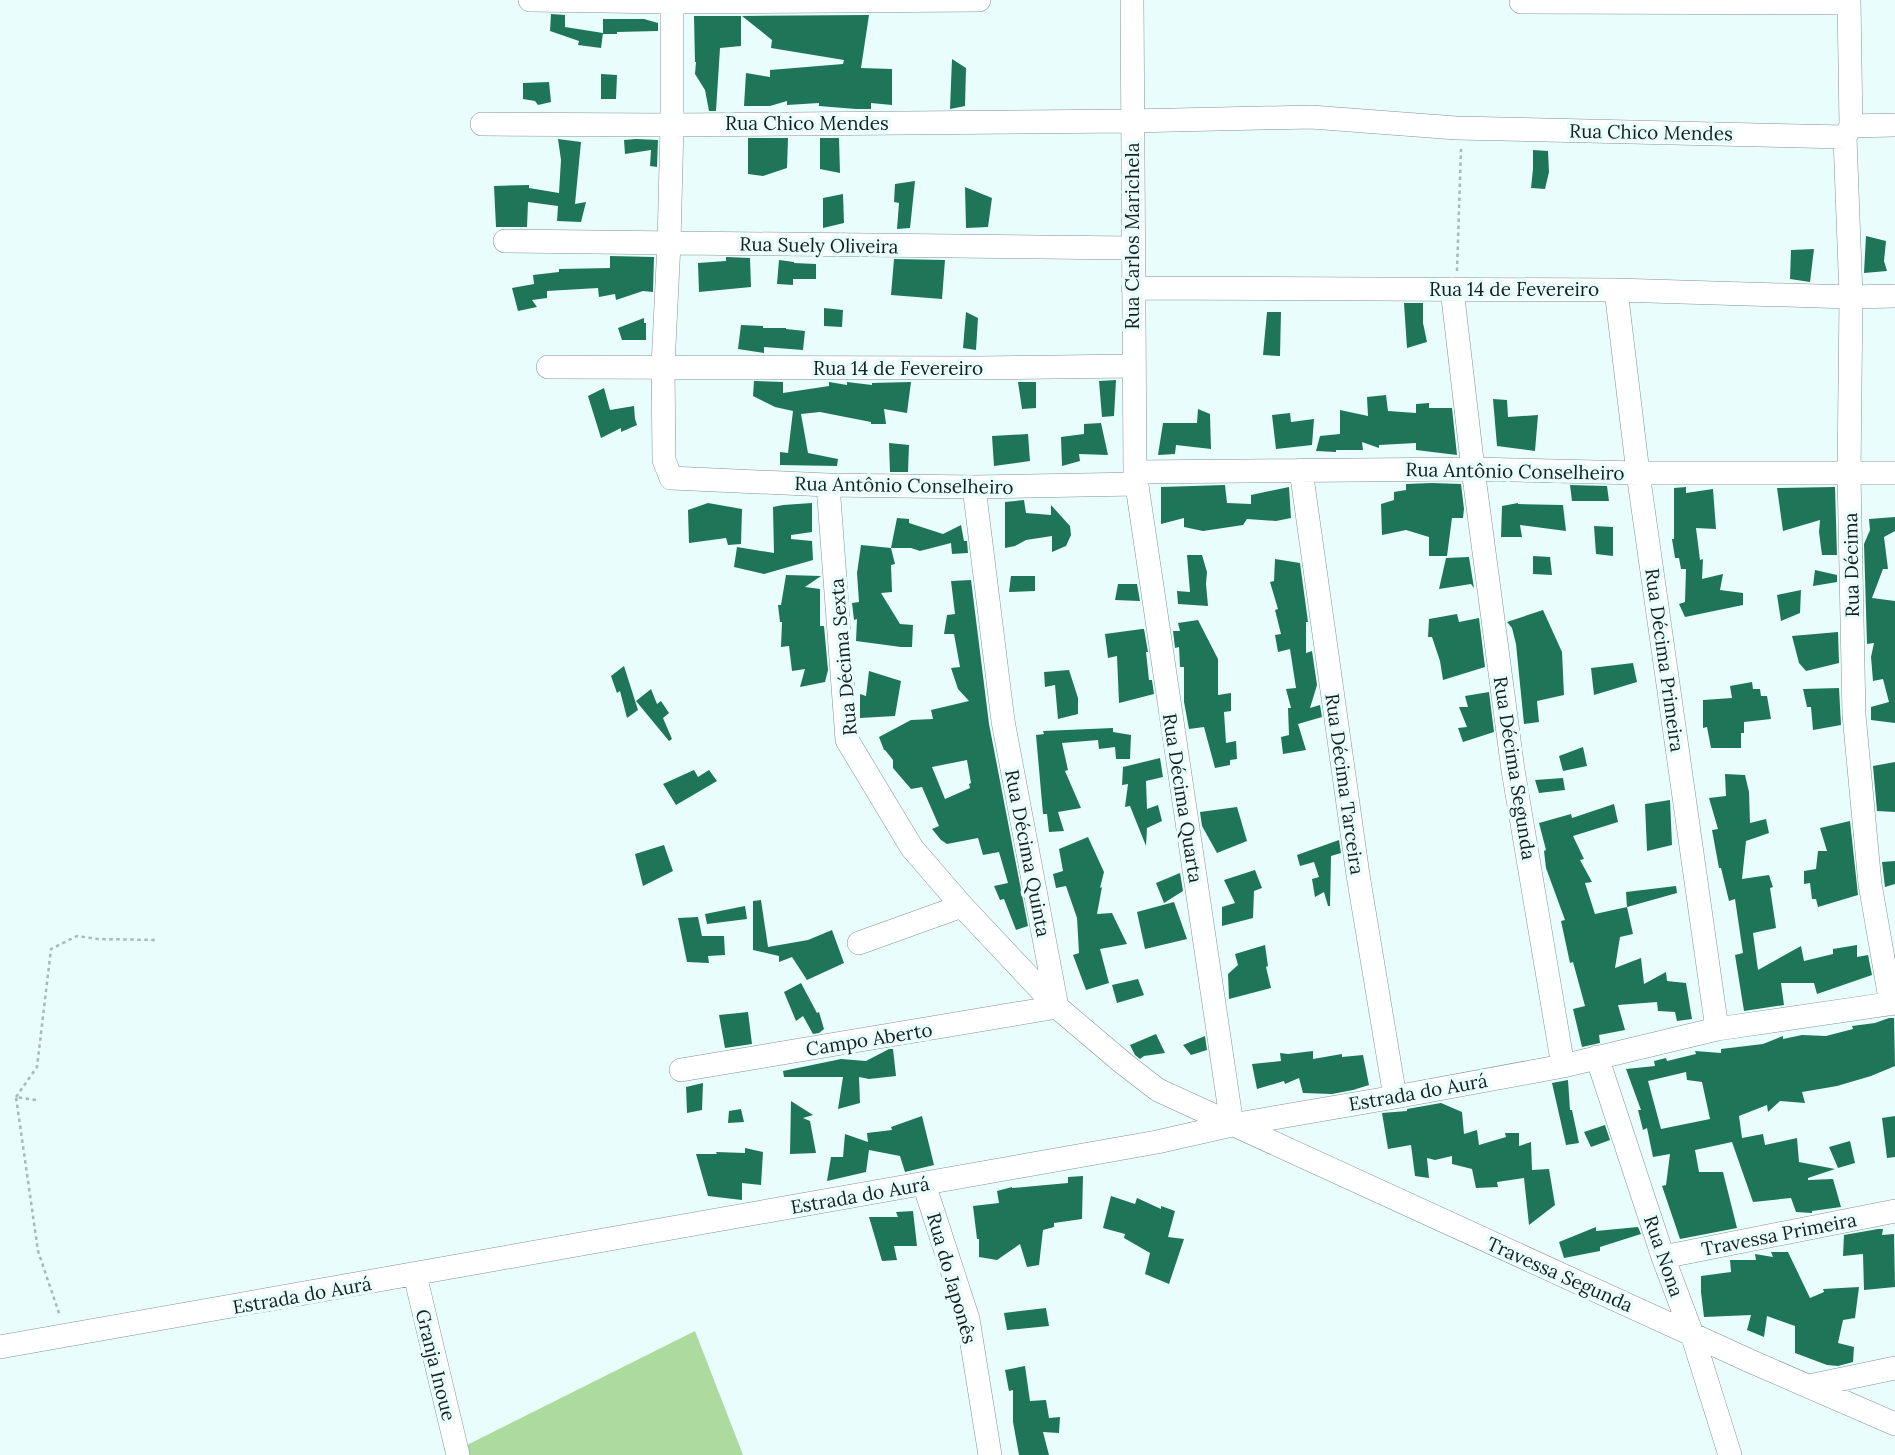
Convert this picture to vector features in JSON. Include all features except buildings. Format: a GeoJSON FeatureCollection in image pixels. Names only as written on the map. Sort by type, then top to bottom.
{"type":"FeatureCollection","features":[{"type":"Feature","properties":{"kind":"street"},"geometry":{"type":"LineString","coordinates":[[530,0],[979,0]]}},
{"type":"Feature","properties":{"kind":"street","name":"Rua Carlos Marichela"},"geometry":{"type":"LineString","coordinates":[[1132,0],[1135,478]]}},
{"type":"Feature","properties":{"kind":"street"},"geometry":{"type":"LineString","coordinates":[[548,367],[663,366],[672,125],[672,1]]}},
{"type":"Feature","properties":{"kind":"street"},"geometry":{"type":"LineString","coordinates":[[1521,2],[1849,1]]}},
{"type":"Feature","properties":{"kind":"street","name":"Rua Décima"},"geometry":{"type":"LineString","coordinates":[[1849,1],[1849,474],[1854,715],[1870,884],[1893,1003]]}},
{"type":"Feature","properties":{"kind":"street"},"geometry":{"type":"LineString","coordinates":[[1131,121],[1311,117],[1459,128]]}},
{"type":"Feature","properties":{"kind":"street","name":"Rua Chico Mendes"},"geometry":{"type":"LineString","coordinates":[[482,124],[1131,121]]}},
{"type":"Feature","properties":{"kind":"street","name":"Rua Chico Mendes"},"geometry":{"type":"LineString","coordinates":[[1459,128],[1848,132],[1895,125]]}},
{"type":"Feature","properties":{"kind":"street","name":"Rua Suely Oliveira"},"geometry":{"type":"LineString","coordinates":[[505,241],[1132,248]]}},
{"type":"Feature","properties":{"kind":"street","name":"Rua 14 de Fevereiro"},"geometry":{"type":"LineString","coordinates":[[1133,288],[1616,290],[1895,296]]}},
{"type":"Feature","properties":{"kind":"street","name":"Rua Décima Segunda"},"geometry":{"type":"LineString","coordinates":[[1454,289],[1473,469],[1513,770],[1563,1066]]}},
{"type":"Feature","properties":{"kind":"street","name":"Rua Décima Primeira"},"geometry":{"type":"LineString","coordinates":[[1616,290],[1638,473],[1717,1030]]}},
{"type":"Feature","properties":{"kind":"street","name":"Rua 14 de Fevereiro"},"geometry":{"type":"LineString","coordinates":[[663,366],[1133,366]]}},
{"type":"Feature","properties":{"kind":"street","name":"Rua Antônio Conselheiro"},"geometry":{"type":"LineString","coordinates":[[663,366],[664,460],[671,478],[828,485],[975,487],[1301,470],[1895,473]]}},
{"type":"Feature","properties":{"kind":"street","name":"Rua Décima Tarceira"},"geometry":{"type":"LineString","coordinates":[[1301,470],[1358,875],[1395,1097]]}},
{"type":"Feature","properties":{"kind":"street","name":"Rua Décima Quarta"},"geometry":{"type":"LineString","coordinates":[[1135,478],[1232,1125]]}},
{"type":"Feature","properties":{"kind":"street","name":"Rua Décima Sexta"},"geometry":{"type":"LineString","coordinates":[[828,485],[847,740],[912,848],[1057,1007]]}},
{"type":"Feature","properties":{"kind":"street","name":"Rua Décima Quinta"},"geometry":{"type":"LineString","coordinates":[[975,487],[1003,721],[1057,1007]]}},
{"type":"Feature","properties":{"kind":"street"},"geometry":{"type":"LineString","coordinates":[[859,943],[962,905]]}},
{"type":"Feature","properties":{"kind":"street","name":"Estrada do Aurá"},"geometry":{"type":"LineString","coordinates":[[0,1347],[1157,1142],[1232,1125],[1563,1066],[1717,1030],[1893,1003]]}},
{"type":"Feature","properties":{"kind":"street"},"geometry":{"type":"LineString","coordinates":[[1057,1007],[1158,1090],[1232,1125]]}},
{"type":"Feature","properties":{"kind":"street","name":"Campo Aberto"},"geometry":{"type":"LineString","coordinates":[[681,1070],[1057,1007]]}},
{"type":"Feature","properties":{"kind":"street","name":"Rua Nona"},"geometry":{"type":"LineString","coordinates":[[1597,1056],[1663,1257],[1692,1334],[1730,1455]]}},
{"type":"Feature","properties":{"kind":"street","name":"Travessa Segunda"},"geometry":{"type":"LineString","coordinates":[[1232,1125],[1895,1424]]}},
{"type":"Feature","properties":{"kind":"street","name":"Rua do Japonês"},"geometry":{"type":"LineString","coordinates":[[924,1184],[968,1319],[990,1455]]}},
{"type":"Feature","properties":{"kind":"street","name":"Travessa Primeira"},"geometry":{"type":"LineString","coordinates":[[1663,1257],[1895,1211]]}},
{"type":"Feature","properties":{"kind":"street","name":"Granja Inoue"},"geometry":{"type":"LineString","coordinates":[[415,1275],[458,1455]]}},
{"type":"Feature","properties":{"kind":"street"},"geometry":{"type":"LineString","coordinates":[[1809,1386],[1895,1368]]}},
{"type":"Feature","properties":{"kind":"path"},"geometry":{"type":"LineString","coordinates":[[1454,289],[1459,128]]}},
{"type":"Feature","properties":{"kind":"path"},"geometry":{"type":"LineString","coordinates":[[66,1336],[38,1251],[16,1097],[37,1067],[51,949],[77,936],[157,940]]}},
{"type":"Feature","properties":{"kind":"path"},"geometry":{"type":"LineString","coordinates":[[16,1097],[36,1100]]}},
{"type":"Feature","properties":{"kind":"green space"},"geometry":{"type":"Polygon","coordinates":[[[695,1331],[743,1455],[447,1455],[695,1331]]]}}]}
